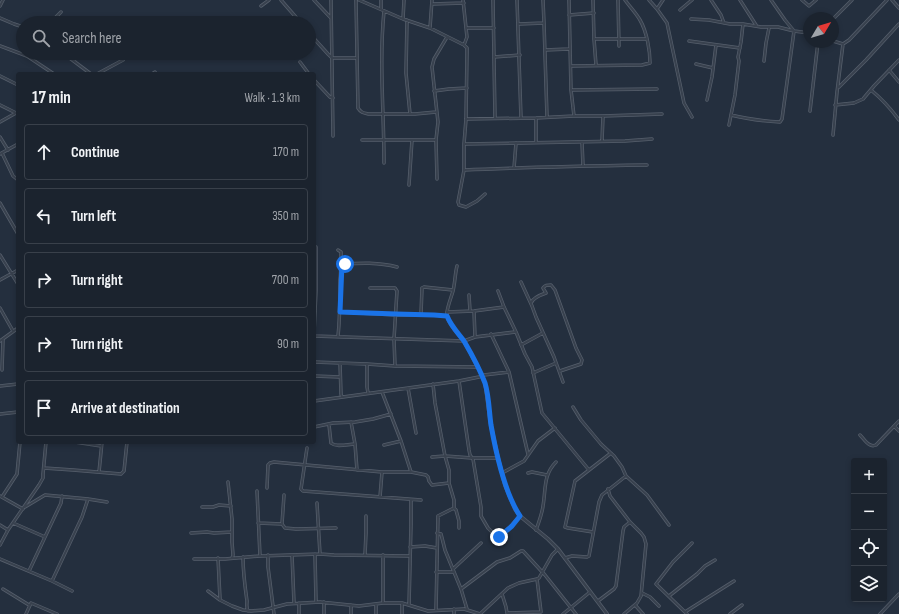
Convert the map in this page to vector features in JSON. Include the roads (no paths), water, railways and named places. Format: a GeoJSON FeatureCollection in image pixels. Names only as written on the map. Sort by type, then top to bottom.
{"type":"FeatureCollection","features":[{"type":"Feature","properties":{"kind":"street"},"geometry":{"type":"LineString","coordinates":[[0,6],[3,0]]}},
{"type":"Feature","properties":{"kind":"street"},"geometry":{"type":"LineString","coordinates":[[261,6],[268,0]]}},
{"type":"Feature","properties":{"kind":"street"},"geometry":{"type":"LineString","coordinates":[[281,0],[295,16]]}},
{"type":"Feature","properties":{"kind":"street"},"geometry":{"type":"LineString","coordinates":[[314,0],[331,18]]}},
{"type":"Feature","properties":{"kind":"street"},"geometry":{"type":"LineString","coordinates":[[330,0],[334,136]]}},
{"type":"Feature","properties":{"kind":"street"},"geometry":{"type":"LineString","coordinates":[[436,112],[383,114],[364,113],[360,111],[358,108],[357,0],[403,19],[430,28],[464,45],[467,48],[464,170],[458,197],[459,205],[466,207],[477,201],[485,194]]}},
{"type":"Feature","properties":{"kind":"street"},"geometry":{"type":"LineString","coordinates":[[381,0],[381,77],[384,163]]}},
{"type":"Feature","properties":{"kind":"street"},"geometry":{"type":"LineString","coordinates":[[403,19],[404,0]]}},
{"type":"Feature","properties":{"kind":"street"},"geometry":{"type":"LineString","coordinates":[[430,28],[432,0]]}},
{"type":"Feature","properties":{"kind":"street"},"geometry":{"type":"LineString","coordinates":[[493,0],[495,118]]}},
{"type":"Feature","properties":{"kind":"street"},"geometry":{"type":"LineString","coordinates":[[517,0],[521,118]]}},
{"type":"Feature","properties":{"kind":"street"},"geometry":{"type":"LineString","coordinates":[[543,0],[547,117]]}},
{"type":"Feature","properties":{"kind":"street"},"geometry":{"type":"LineString","coordinates":[[569,0],[571,90],[574,116]]}},
{"type":"Feature","properties":{"kind":"street"},"geometry":{"type":"LineString","coordinates":[[593,0],[596,65]]}},
{"type":"Feature","properties":{"kind":"street"},"geometry":{"type":"LineString","coordinates":[[618,0],[619,46]]}},
{"type":"Feature","properties":{"kind":"street"},"geometry":{"type":"LineString","coordinates":[[571,66],[651,63],[644,28],[625,0]]}},
{"type":"Feature","properties":{"kind":"street"},"geometry":{"type":"LineString","coordinates":[[649,0],[667,23],[684,103],[692,117]]}},
{"type":"Feature","properties":{"kind":"street"},"geometry":{"type":"LineString","coordinates":[[657,9],[663,0]]}},
{"type":"Feature","properties":{"kind":"street"},"geometry":{"type":"LineString","coordinates":[[680,10],[692,0]]}},
{"type":"Feature","properties":{"kind":"street"},"geometry":{"type":"LineString","coordinates":[[711,0],[722,15],[724,23]]}},
{"type":"Feature","properties":{"kind":"street"},"geometry":{"type":"LineString","coordinates":[[740,0],[756,25]]}},
{"type":"Feature","properties":{"kind":"street"},"geometry":{"type":"LineString","coordinates":[[731,115],[758,120],[780,122],[781,120],[794,31],[771,0]]}},
{"type":"Feature","properties":{"kind":"street"},"geometry":{"type":"LineString","coordinates":[[802,0],[809,6],[816,0]]}},
{"type":"Feature","properties":{"kind":"street"},"geometry":{"type":"LineString","coordinates":[[839,13],[852,0]]}},
{"type":"Feature","properties":{"kind":"street"},"geometry":{"type":"LineString","coordinates":[[833,135],[843,44],[853,36],[887,0]]}},
{"type":"Feature","properties":{"kind":"street"},"geometry":{"type":"LineString","coordinates":[[892,0],[899,8]]}},
{"type":"Feature","properties":{"kind":"street"},"geometry":{"type":"LineString","coordinates":[[432,4],[464,2],[467,37],[464,45]]}},
{"type":"Feature","properties":{"kind":"street"},"geometry":{"type":"LineString","coordinates":[[57,16],[61,12]]}},
{"type":"Feature","properties":{"kind":"street"},"geometry":{"type":"LineString","coordinates":[[569,15],[594,13]]}},
{"type":"Feature","properties":{"kind":"street"},"geometry":{"type":"LineString","coordinates":[[0,18],[16,25]]}},
{"type":"Feature","properties":{"kind":"street"},"geometry":{"type":"LineString","coordinates":[[690,19],[756,25],[769,28],[778,27],[803,32]]}},
{"type":"Feature","properties":{"kind":"street"},"geometry":{"type":"LineString","coordinates":[[407,20],[406,73],[410,114]]}},
{"type":"Feature","properties":{"kind":"street"},"geometry":{"type":"LineString","coordinates":[[518,24],[544,23]]}},
{"type":"Feature","properties":{"kind":"street"},"geometry":{"type":"LineString","coordinates":[[729,125],[735,95],[743,24]]}},
{"type":"Feature","properties":{"kind":"street"},"geometry":{"type":"LineString","coordinates":[[838,88],[899,24]]}},
{"type":"Feature","properties":{"kind":"street"},"geometry":{"type":"LineString","coordinates":[[466,28],[494,28]]}},
{"type":"Feature","properties":{"kind":"street"},"geometry":{"type":"LineString","coordinates":[[764,61],[769,28]]}},
{"type":"Feature","properties":{"kind":"street"},"geometry":{"type":"LineString","coordinates":[[437,179],[436,140],[438,122],[434,91],[433,62],[447,37]]}},
{"type":"Feature","properties":{"kind":"street"},"geometry":{"type":"LineString","coordinates":[[594,39],[647,39]]}},
{"type":"Feature","properties":{"kind":"street"},"geometry":{"type":"LineString","coordinates":[[316,41],[332,58],[357,58]]}},
{"type":"Feature","properties":{"kind":"street"},"geometry":{"type":"LineString","coordinates":[[690,42],[740,48]]}},
{"type":"Feature","properties":{"kind":"street"},"geometry":{"type":"LineString","coordinates":[[839,43],[843,44]]}},
{"type":"Feature","properties":{"kind":"street"},"geometry":{"type":"LineString","coordinates":[[707,100],[712,77],[716,44]]}},
{"type":"Feature","properties":{"kind":"street"},"geometry":{"type":"LineString","coordinates":[[0,46],[16,51]]}},
{"type":"Feature","properties":{"kind":"street"},"geometry":{"type":"LineString","coordinates":[[810,111],[817,48]]}},
{"type":"Feature","properties":{"kind":"street"},"geometry":{"type":"LineString","coordinates":[[545,50],[570,49]]}},
{"type":"Feature","properties":{"kind":"street"},"geometry":{"type":"LineString","coordinates":[[494,57],[520,55]]}},
{"type":"Feature","properties":{"kind":"street"},"geometry":{"type":"LineString","coordinates":[[36,60],[51,72]]}},
{"type":"Feature","properties":{"kind":"street"},"geometry":{"type":"LineString","coordinates":[[73,60],[88,72]]}},
{"type":"Feature","properties":{"kind":"street"},"geometry":{"type":"LineString","coordinates":[[101,72],[123,60]]}},
{"type":"Feature","properties":{"kind":"street"},"geometry":{"type":"LineString","coordinates":[[835,106],[846,105],[863,99],[899,60]]}},
{"type":"Feature","properties":{"kind":"street"},"geometry":{"type":"LineString","coordinates":[[300,62],[308,72]]}},
{"type":"Feature","properties":{"kind":"street"},"geometry":{"type":"LineString","coordinates":[[696,64],[713,68]]}},
{"type":"Feature","properties":{"kind":"street"},"geometry":{"type":"LineString","coordinates":[[890,70],[899,82]]}},
{"type":"Feature","properties":{"kind":"street"},"geometry":{"type":"LineString","coordinates":[[0,76],[16,84]]}},
{"type":"Feature","properties":{"kind":"street"},"geometry":{"type":"LineString","coordinates":[[316,82],[331,98],[333,98]]}},
{"type":"Feature","properties":{"kind":"street"},"geometry":{"type":"LineString","coordinates":[[434,91],[467,88]]}},
{"type":"Feature","properties":{"kind":"street"},"geometry":{"type":"LineString","coordinates":[[571,90],[657,89]]}},
{"type":"Feature","properties":{"kind":"street"},"geometry":{"type":"LineString","coordinates":[[871,90],[883,100],[899,120]]}},
{"type":"Feature","properties":{"kind":"street"},"geometry":{"type":"LineString","coordinates":[[0,105],[16,113]]}},
{"type":"Feature","properties":{"kind":"street"},"geometry":{"type":"LineString","coordinates":[[0,122],[16,114]]}},
{"type":"Feature","properties":{"kind":"street"},"geometry":{"type":"LineString","coordinates":[[466,119],[662,114]]}},
{"type":"Feature","properties":{"kind":"street"},"geometry":{"type":"LineString","coordinates":[[602,116],[602,141]]}},
{"type":"Feature","properties":{"kind":"street"},"geometry":{"type":"LineString","coordinates":[[536,118],[536,143]]}},
{"type":"Feature","properties":{"kind":"street"},"geometry":{"type":"LineString","coordinates":[[0,137],[8,150]]}},
{"type":"Feature","properties":{"kind":"street"},"geometry":{"type":"LineString","coordinates":[[464,144],[652,139]]}},
{"type":"Feature","properties":{"kind":"street"},"geometry":{"type":"LineString","coordinates":[[362,140],[436,140]]}},
{"type":"Feature","properties":{"kind":"street"},"geometry":{"type":"LineString","coordinates":[[409,185],[412,140]]}},
{"type":"Feature","properties":{"kind":"street"},"geometry":{"type":"LineString","coordinates":[[582,142],[583,166]]}},
{"type":"Feature","properties":{"kind":"street"},"geometry":{"type":"LineString","coordinates":[[514,168],[516,143]]}},
{"type":"Feature","properties":{"kind":"street"},"geometry":{"type":"LineString","coordinates":[[16,145],[1,153],[13,176],[16,178]]}},
{"type":"Feature","properties":{"kind":"street"},"geometry":{"type":"LineString","coordinates":[[464,170],[558,166],[648,165]]}},
{"type":"Feature","properties":{"kind":"street"},"geometry":{"type":"LineString","coordinates":[[0,203],[16,231]]}},
{"type":"Feature","properties":{"kind":"street"},"geometry":{"type":"LineString","coordinates":[[316,247],[316,291]]}},
{"type":"Feature","properties":{"kind":"street"},"geometry":{"type":"LineString","coordinates":[[338,250],[341,252],[342,264],[338,336]]}},
{"type":"Feature","properties":{"kind":"street"},"geometry":{"type":"LineString","coordinates":[[0,255],[16,281]]}},
{"type":"Feature","properties":{"kind":"street"},"geometry":{"type":"LineString","coordinates":[[342,264],[383,264],[397,267]]}},
{"type":"Feature","properties":{"kind":"street"},"geometry":{"type":"LineString","coordinates":[[457,266],[447,316],[451,326],[464,341],[482,376],[486,389],[491,426],[498,458],[511,501],[520,516],[558,549],[607,614]]}},
{"type":"Feature","properties":{"kind":"street"},"geometry":{"type":"LineString","coordinates":[[0,280],[16,271]]}},
{"type":"Feature","properties":{"kind":"street"},"geometry":{"type":"LineString","coordinates":[[521,282],[560,371],[563,382]]}},
{"type":"Feature","properties":{"kind":"street"},"geometry":{"type":"LineString","coordinates":[[531,304],[532,300],[546,293],[543,288],[544,286],[551,285],[582,360],[580,364],[560,371]]}},
{"type":"Feature","properties":{"kind":"street"},"geometry":{"type":"LineString","coordinates":[[370,288],[395,288],[397,292],[394,339],[395,366]]}},
{"type":"Feature","properties":{"kind":"street"},"geometry":{"type":"LineString","coordinates":[[421,314],[422,288],[453,290]]}},
{"type":"Feature","properties":{"kind":"street"},"geometry":{"type":"LineString","coordinates":[[498,291],[532,367],[542,413],[589,470]]}},
{"type":"Feature","properties":{"kind":"street"},"geometry":{"type":"LineString","coordinates":[[469,295],[470,311]]}},
{"type":"Feature","properties":{"kind":"street"},"geometry":{"type":"LineString","coordinates":[[447,312],[474,311],[504,307]]}},
{"type":"Feature","properties":{"kind":"street"},"geometry":{"type":"LineString","coordinates":[[0,308],[13,331]]}},
{"type":"Feature","properties":{"kind":"street"},"geometry":{"type":"LineString","coordinates":[[474,311],[475,337]]}},
{"type":"Feature","properties":{"kind":"street"},"geometry":{"type":"LineString","coordinates":[[340,312],[447,316]]}},
{"type":"Feature","properties":{"kind":"street"},"geometry":{"type":"LineString","coordinates":[[0,340],[16,329]]}},
{"type":"Feature","properties":{"kind":"street"},"geometry":{"type":"LineString","coordinates":[[316,336],[464,341],[491,334],[516,332]]}},
{"type":"Feature","properties":{"kind":"street"},"geometry":{"type":"LineString","coordinates":[[491,334],[509,372],[528,454]]}},
{"type":"Feature","properties":{"kind":"street"},"geometry":{"type":"LineString","coordinates":[[521,344],[543,334]]}},
{"type":"Feature","properties":{"kind":"street"},"geometry":{"type":"LineString","coordinates":[[2,370],[3,339]]}},
{"type":"Feature","properties":{"kind":"street"},"geometry":{"type":"LineString","coordinates":[[316,362],[395,366],[478,367]]}},
{"type":"Feature","properties":{"kind":"street"},"geometry":{"type":"LineString","coordinates":[[340,363],[340,394],[342,397]]}},
{"type":"Feature","properties":{"kind":"street"},"geometry":{"type":"LineString","coordinates":[[533,373],[556,363]]}},
{"type":"Feature","properties":{"kind":"street"},"geometry":{"type":"LineString","coordinates":[[367,364],[368,393]]}},
{"type":"Feature","properties":{"kind":"street"},"geometry":{"type":"LineString","coordinates":[[316,401],[459,381],[509,372]]}},
{"type":"Feature","properties":{"kind":"street"},"geometry":{"type":"LineString","coordinates":[[316,376],[340,377]]}},
{"type":"Feature","properties":{"kind":"street"},"geometry":{"type":"LineString","coordinates":[[459,381],[469,450],[472,458],[481,507],[480,515],[488,528],[499,537],[512,526],[520,516]]}},
{"type":"Feature","properties":{"kind":"street"},"geometry":{"type":"LineString","coordinates":[[0,386],[16,384]]}},
{"type":"Feature","properties":{"kind":"street"},"geometry":{"type":"LineString","coordinates":[[433,384],[435,403],[449,470],[449,483],[454,500],[454,508],[459,521],[459,528]]}},
{"type":"Feature","properties":{"kind":"street"},"geometry":{"type":"LineString","coordinates":[[408,388],[416,433]]}},
{"type":"Feature","properties":{"kind":"street"},"geometry":{"type":"LineString","coordinates":[[382,392],[411,472]]}},
{"type":"Feature","properties":{"kind":"street"},"geometry":{"type":"LineString","coordinates":[[573,407],[581,420],[622,467],[626,476],[647,495],[669,525]]}},
{"type":"Feature","properties":{"kind":"street"},"geometry":{"type":"LineString","coordinates":[[0,414],[16,412]]}},
{"type":"Feature","properties":{"kind":"street"},"geometry":{"type":"LineString","coordinates":[[316,427],[333,423],[373,419],[391,414]]}},
{"type":"Feature","properties":{"kind":"street"},"geometry":{"type":"LineString","coordinates":[[860,435],[870,445],[876,445],[899,421]]}},
{"type":"Feature","properties":{"kind":"street"},"geometry":{"type":"LineString","coordinates":[[350,422],[355,444],[357,470]]}},
{"type":"Feature","properties":{"kind":"street"},"geometry":{"type":"LineString","coordinates":[[329,425],[331,443],[333,445],[355,444]]}},
{"type":"Feature","properties":{"kind":"street"},"geometry":{"type":"LineString","coordinates":[[894,426],[899,432]]}},
{"type":"Feature","properties":{"kind":"street"},"geometry":{"type":"LineString","coordinates":[[502,473],[524,461],[538,441],[555,428]]}},
{"type":"Feature","properties":{"kind":"street"},"geometry":{"type":"LineString","coordinates":[[384,445],[401,441]]}},
{"type":"Feature","properties":{"kind":"street"},"geometry":{"type":"LineString","coordinates":[[20,444],[18,474],[1,497],[24,508]]}},
{"type":"Feature","properties":{"kind":"street"},"geometry":{"type":"LineString","coordinates":[[0,546],[8,530],[39,486],[44,468],[46,444]]}},
{"type":"Feature","properties":{"kind":"street"},"geometry":{"type":"LineString","coordinates":[[88,444],[101,446],[99,472]]}},
{"type":"Feature","properties":{"kind":"street"},"geometry":{"type":"LineString","coordinates":[[44,468],[121,474],[124,471],[127,444]]}},
{"type":"Feature","properties":{"kind":"street"},"geometry":{"type":"LineString","coordinates":[[307,448],[301,489],[303,491],[420,500]]}},
{"type":"Feature","properties":{"kind":"street"},"geometry":{"type":"LineString","coordinates":[[593,532],[568,528],[565,526],[573,483],[578,477],[611,453]]}},
{"type":"Feature","properties":{"kind":"street"},"geometry":{"type":"LineString","coordinates":[[432,457],[498,458]]}},
{"type":"Feature","properties":{"kind":"street"},"geometry":{"type":"LineString","coordinates":[[267,488],[268,464],[274,462],[304,466],[382,472],[411,472],[427,476],[432,485],[449,483]]}},
{"type":"Feature","properties":{"kind":"street"},"geometry":{"type":"LineString","coordinates":[[536,530],[543,505],[547,475],[551,467],[556,462]]}},
{"type":"Feature","properties":{"kind":"street"},"geometry":{"type":"LineString","coordinates":[[380,497],[382,472]]}},
{"type":"Feature","properties":{"kind":"street"},"geometry":{"type":"LineString","coordinates":[[528,473],[532,472],[547,475]]}},
{"type":"Feature","properties":{"kind":"street"},"geometry":{"type":"LineString","coordinates":[[565,558],[572,556],[589,556],[599,502],[602,495],[626,476]]}},
{"type":"Feature","properties":{"kind":"street"},"geometry":{"type":"LineString","coordinates":[[228,482],[232,519],[232,558]]}},
{"type":"Feature","properties":{"kind":"street"},"geometry":{"type":"LineString","coordinates":[[608,489],[610,496],[630,522],[641,533],[646,544],[642,593],[635,605],[624,614]]}},
{"type":"Feature","properties":{"kind":"street"},"geometry":{"type":"LineString","coordinates":[[257,491],[260,556]]}},
{"type":"Feature","properties":{"kind":"street"},"geometry":{"type":"LineString","coordinates":[[604,493],[610,496]]}},
{"type":"Feature","properties":{"kind":"street"},"geometry":{"type":"LineString","coordinates":[[24,508],[43,495],[106,502]]}},
{"type":"Feature","properties":{"kind":"street"},"geometry":{"type":"LineString","coordinates":[[282,524],[284,495]]}},
{"type":"Feature","properties":{"kind":"street"},"geometry":{"type":"LineString","coordinates":[[29,571],[61,503],[62,496]]}},
{"type":"Feature","properties":{"kind":"street"},"geometry":{"type":"LineString","coordinates":[[52,581],[82,517],[88,499]]}},
{"type":"Feature","properties":{"kind":"street"},"geometry":{"type":"LineString","coordinates":[[409,605],[410,499]]}},
{"type":"Feature","properties":{"kind":"street"},"geometry":{"type":"LineString","coordinates":[[317,503],[320,554]]}},
{"type":"Feature","properties":{"kind":"street"},"geometry":{"type":"LineString","coordinates":[[202,507],[213,507],[219,505],[231,506]]}},
{"type":"Feature","properties":{"kind":"street"},"geometry":{"type":"LineString","coordinates":[[436,610],[438,516],[454,508]]}},
{"type":"Feature","properties":{"kind":"street"},"geometry":{"type":"LineString","coordinates":[[365,555],[366,516]]}},
{"type":"Feature","properties":{"kind":"street"},"geometry":{"type":"LineString","coordinates":[[598,601],[616,586],[622,531],[630,522]]}},
{"type":"Feature","properties":{"kind":"street"},"geometry":{"type":"LineString","coordinates":[[13,523],[45,537]]}},
{"type":"Feature","properties":{"kind":"street"},"geometry":{"type":"LineString","coordinates":[[258,524],[282,524],[285,528],[296,529],[336,528]]}},
{"type":"Feature","properties":{"kind":"street"},"geometry":{"type":"LineString","coordinates":[[0,525],[8,530]]}},
{"type":"Feature","properties":{"kind":"street"},"geometry":{"type":"LineString","coordinates":[[191,532],[232,532]]}},
{"type":"Feature","properties":{"kind":"street"},"geometry":{"type":"LineString","coordinates":[[437,533],[441,534],[445,550],[461,589],[467,609]]}},
{"type":"Feature","properties":{"kind":"street"},"geometry":{"type":"LineString","coordinates":[[436,572],[454,571],[481,543]]}},
{"type":"Feature","properties":{"kind":"street"},"geometry":{"type":"LineString","coordinates":[[692,543],[673,562],[656,583],[686,613],[734,581]]}},
{"type":"Feature","properties":{"kind":"street"},"geometry":{"type":"LineString","coordinates":[[410,547],[425,546],[437,548]]}},
{"type":"Feature","properties":{"kind":"street"},"geometry":{"type":"LineString","coordinates":[[208,591],[220,600],[239,609],[248,611],[294,603],[324,602],[359,606],[383,603],[402,603],[428,612],[436,610],[467,609],[480,614],[508,588],[520,583],[537,579],[552,555],[558,549]]}},
{"type":"Feature","properties":{"kind":"street"},"geometry":{"type":"LineString","coordinates":[[461,589],[497,562],[510,558],[521,551],[525,552],[576,614]]}},
{"type":"Feature","properties":{"kind":"street"},"geometry":{"type":"LineString","coordinates":[[194,559],[315,554],[410,556]]}},
{"type":"Feature","properties":{"kind":"street"},"geometry":{"type":"LineString","coordinates":[[315,554],[316,602]]}},
{"type":"Feature","properties":{"kind":"street"},"geometry":{"type":"LineString","coordinates":[[233,555],[236,558]]}},
{"type":"Feature","properties":{"kind":"street"},"geometry":{"type":"LineString","coordinates":[[292,555],[294,603]]}},
{"type":"Feature","properties":{"kind":"street"},"geometry":{"type":"LineString","coordinates":[[382,555],[383,603]]}},
{"type":"Feature","properties":{"kind":"street"},"geometry":{"type":"LineString","coordinates":[[268,556],[274,614]]}},
{"type":"Feature","properties":{"kind":"street"},"geometry":{"type":"LineString","coordinates":[[243,557],[244,584],[248,611]]}},
{"type":"Feature","properties":{"kind":"street"},"geometry":{"type":"LineString","coordinates":[[218,558],[220,600]]}},
{"type":"Feature","properties":{"kind":"street"},"geometry":{"type":"LineString","coordinates":[[0,559],[72,591]]}},
{"type":"Feature","properties":{"kind":"street"},"geometry":{"type":"LineString","coordinates":[[669,596],[705,566],[715,560]]}},
{"type":"Feature","properties":{"kind":"street"},"geometry":{"type":"LineString","coordinates":[[502,594],[507,613],[541,613],[537,579]]}},
{"type":"Feature","properties":{"kind":"street"},"geometry":{"type":"LineString","coordinates":[[2,589],[30,605],[32,603],[57,614]]}},
{"type":"Feature","properties":{"kind":"street"},"geometry":{"type":"LineString","coordinates":[[563,614],[590,592]]}},
{"type":"Feature","properties":{"kind":"street"},"geometry":{"type":"LineString","coordinates":[[642,593],[650,597],[659,606]]}},
{"type":"Feature","properties":{"kind":"street"},"geometry":{"type":"LineString","coordinates":[[880,614],[899,594]]}},
{"type":"Feature","properties":{"kind":"street"},"geometry":{"type":"LineString","coordinates":[[324,602],[324,614]]}},
{"type":"Feature","properties":{"kind":"street"},"geometry":{"type":"LineString","coordinates":[[299,603],[300,614]]}},
{"type":"Feature","properties":{"kind":"street"},"geometry":{"type":"LineString","coordinates":[[402,603],[402,614]]}},
{"type":"Feature","properties":{"kind":"street"},"geometry":{"type":"LineString","coordinates":[[376,604],[376,614]]}},
{"type":"Feature","properties":{"kind":"street"},"geometry":{"type":"LineString","coordinates":[[26,614],[30,605]]}},
{"type":"Feature","properties":{"kind":"street"},"geometry":{"type":"LineString","coordinates":[[635,605],[642,614]]}},
{"type":"Feature","properties":{"kind":"street"},"geometry":{"type":"LineString","coordinates":[[730,614],[742,605]]}},
{"type":"Feature","properties":{"kind":"street"},"geometry":{"type":"LineString","coordinates":[[351,606],[351,614]]}},
{"type":"Feature","properties":{"kind":"street"},"geometry":{"type":"LineString","coordinates":[[454,609],[454,614]]}}]}
